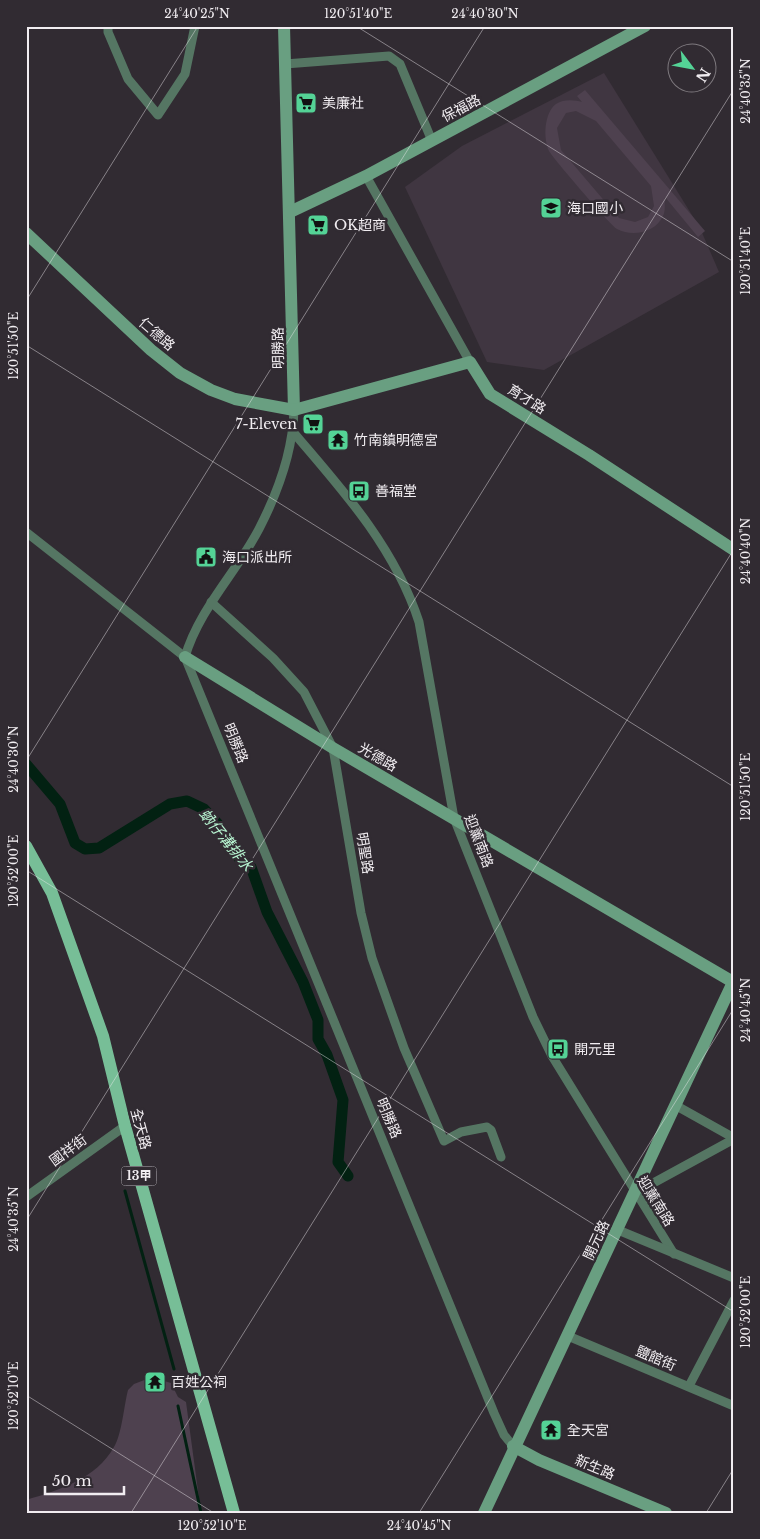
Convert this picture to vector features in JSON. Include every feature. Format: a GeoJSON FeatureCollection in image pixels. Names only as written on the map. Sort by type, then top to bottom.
{"type":"FeatureCollection","features":[{"type":"Feature","properties":{"kind":"main road","name":"全天路"},"geometry":{"type":"LineString","coordinates":[[26,846],[52,894],[92,1003],[234,1513]]}},
{"type":"Feature","properties":{"kind":"street"},"geometry":{"type":"LineString","coordinates":[[108,26],[108,32],[128,80],[158,115],[185,74],[195,26]]}},
{"type":"Feature","properties":{"kind":"street","name":"明勝路"},"geometry":{"type":"LineString","coordinates":[[284,26],[290,212],[293,432],[284,466],[258,530],[211,602],[189,642],[185,658],[490,1404],[504,1435],[513,1446]]}},
{"type":"Feature","properties":{"kind":"street","name":"保福路"},"geometry":{"type":"LineString","coordinates":[[290,212],[366,176],[645,26]]}},
{"type":"Feature","properties":{"kind":"street"},"geometry":{"type":"LineString","coordinates":[[285,64],[389,56],[400,64],[432,141]]}},
{"type":"Feature","properties":{"kind":"street","name":"育才路"},"geometry":{"type":"LineString","coordinates":[[366,176],[470,362],[490,394],[589,455],[734,550]]}},
{"type":"Feature","properties":{"kind":"street","name":"仁德路"},"geometry":{"type":"LineString","coordinates":[[26,233],[151,350],[180,373],[211,390],[236,399],[294,410]]}},
{"type":"Feature","properties":{"kind":"street"},"geometry":{"type":"LineString","coordinates":[[294,410],[470,362]]}},
{"type":"Feature","properties":{"kind":"street","name":"迎薰南路"},"geometry":{"type":"LineString","coordinates":[[293,432],[356,505],[386,551],[412,599],[420,622],[454,818],[533,1017],[552,1056],[674,1254]]}},
{"type":"Feature","properties":{"kind":"street","name":"光德路"},"geometry":{"type":"LineString","coordinates":[[26,532],[185,658],[333,748],[733,981]]}},
{"type":"Feature","properties":{"kind":"street","name":"明聖路"},"geometry":{"type":"LineString","coordinates":[[211,602],[273,658],[304,692],[333,748],[361,913],[372,958],[404,1048],[444,1141],[461,1132],[487,1127],[501,1157]]}},
{"type":"Feature","properties":{"kind":"street","name":"開元路"},"geometry":{"type":"LineString","coordinates":[[484,1513],[513,1446],[568,1336],[733,981]]}},
{"type":"Feature","properties":{"kind":"street"},"geometry":{"type":"LineString","coordinates":[[675,1105],[734,1139]]}},
{"type":"Feature","properties":{"kind":"street","name":"國祥街"},"geometry":{"type":"LineString","coordinates":[[26,1197],[125,1126]]}},
{"type":"Feature","properties":{"kind":"street"},"geometry":{"type":"LineString","coordinates":[[635,1192],[734,1139]]}},
{"type":"Feature","properties":{"kind":"street"},"geometry":{"type":"LineString","coordinates":[[618,1230],[734,1278]]}},
{"type":"Feature","properties":{"kind":"street"},"geometry":{"type":"LineString","coordinates":[[689,1386],[734,1300]]}},
{"type":"Feature","properties":{"kind":"street","name":"鹽館街"},"geometry":{"type":"LineString","coordinates":[[568,1336],[734,1406]]}},
{"type":"Feature","properties":{"kind":"street","name":"新生路"},"geometry":{"type":"LineString","coordinates":[[513,1446],[539,1460],[666,1513]]}},
{"type":"Feature","properties":{"kind":"shaded area","name":"海口國小"},"geometry":{"type":"Polygon","coordinates":[[[604,73],[700,228],[719,272],[544,370],[487,362],[405,187],[462,146],[604,73]]]}},
{"type":"Feature","properties":{"kind":"shaded area"},"geometry":{"type":"Polygon","coordinates":[[[585,90],[705,231],[698,237],[665,197],[664,214],[659,222],[643,232],[629,233],[617,229],[604,216],[560,165],[547,146],[545,133],[547,119],[552,108],[562,101],[582,102],[577,96],[585,90]],[[576,111],[566,113],[557,128],[561,150],[619,218],[635,222],[648,217],[654,206],[651,186],[596,121],[576,111]]]}},
{"type":"Feature","properties":{"kind":"shaded area"},"geometry":{"type":"Polygon","coordinates":[[[147,1379],[171,1383],[178,1397],[186,1402],[201,1513],[26,1513],[26,1500],[76,1482],[106,1458],[114,1447],[119,1435],[128,1390],[134,1384],[147,1379]]]}},
{"type":"Feature","properties":{"kind":"waterway","name":"蚋仔溝排水"},"geometry":{"type":"LineString","coordinates":[[26,764],[60,804],[75,843],[85,849],[99,848],[170,804],[187,801],[204,809],[217,823],[238,857],[251,867],[267,912],[303,982],[318,1020],[318,1039],[327,1055],[343,1100],[338,1162],[348,1176]]}},
{"type":"Feature","properties":{"kind":"waterway"},"geometry":{"type":"LineString","coordinates":[[125,1191],[174,1369]]}},
{"type":"Feature","properties":{"kind":"waterway"},"geometry":{"type":"LineString","coordinates":[[178,1406],[201,1513]]}},
{"type":"Feature","properties":{"kind":"place","name":"美廉社"},"geometry":{"type":"Point","coordinates":[306,103]}},
{"type":"Feature","properties":{"kind":"place","name":"海口國小"},"geometry":{"type":"Point","coordinates":[551,208]}},
{"type":"Feature","properties":{"kind":"place","name":"OK超商"},"geometry":{"type":"Point","coordinates":[318,225]}},
{"type":"Feature","properties":{"kind":"place","name":"7-Eleven"},"geometry":{"type":"Point","coordinates":[313,424]}},
{"type":"Feature","properties":{"kind":"place","name":"竹南鎮明德宮"},"geometry":{"type":"Point","coordinates":[338,440]}},
{"type":"Feature","properties":{"kind":"place","name":"善福堂"},"geometry":{"type":"Point","coordinates":[359,491]}},
{"type":"Feature","properties":{"kind":"place","name":"海口派出所"},"geometry":{"type":"Point","coordinates":[206,557]}},
{"type":"Feature","properties":{"kind":"place","name":"開元里"},"geometry":{"type":"Point","coordinates":[558,1049]}},
{"type":"Feature","properties":{"kind":"place","name":"百姓公祠"},"geometry":{"type":"Point","coordinates":[155,1382]}},
{"type":"Feature","properties":{"kind":"place","name":"全天宮"},"geometry":{"type":"Point","coordinates":[551,1430]}}]}
